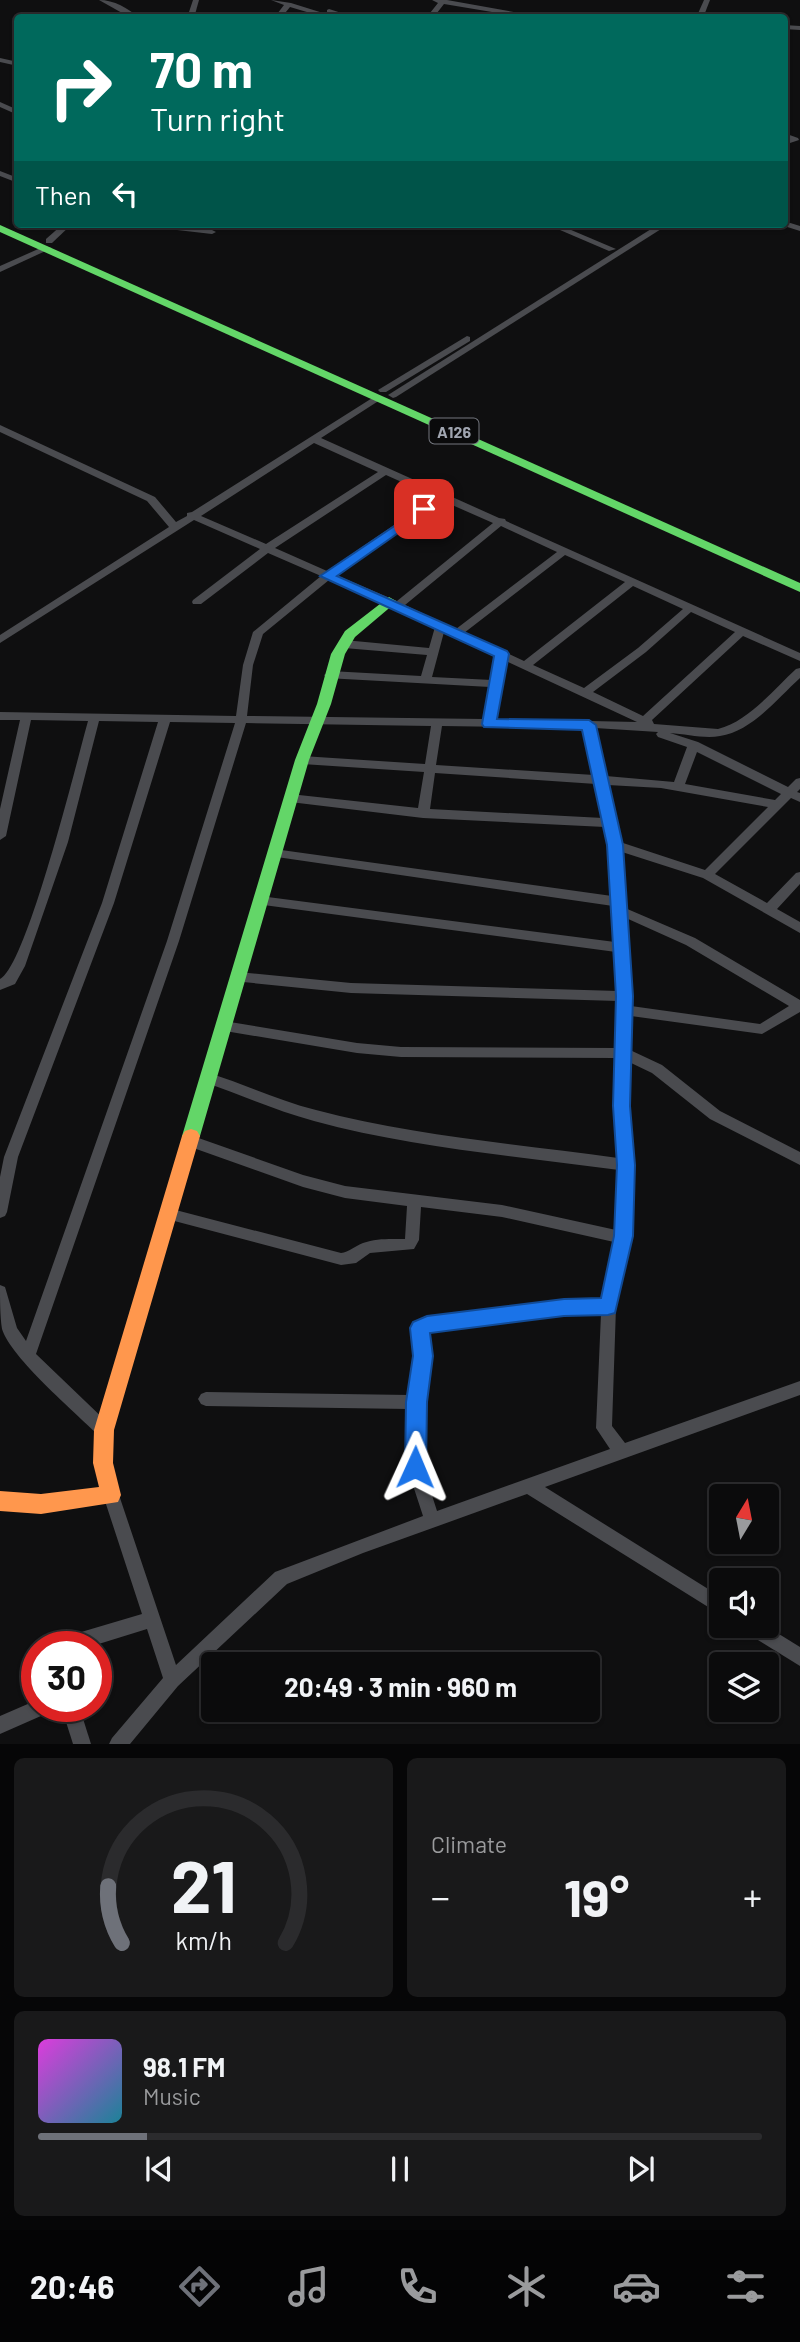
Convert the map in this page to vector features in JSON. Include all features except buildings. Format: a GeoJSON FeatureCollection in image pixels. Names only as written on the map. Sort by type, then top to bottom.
{"type":"FeatureCollection","features":[{"type":"Feature","properties":{"kind":"main road","name":"A126"},"geometry":{"type":"LineString","coordinates":[[0,228],[49,245]]}},
{"type":"Feature","properties":{"kind":"main road","name":"A126"},"geometry":{"type":"LineString","coordinates":[[16,228],[800,577]]}},
{"type":"Feature","properties":{"kind":"main road","name":"A126"},"geometry":{"type":"LineString","coordinates":[[384,394],[800,587]]}},
{"type":"Feature","properties":{"kind":"main road"},"geometry":{"type":"LineString","coordinates":[[0,1501],[19,1504],[85,1500],[111,1495],[103,1463],[104,1430],[302,760],[324,704],[330,675],[344,644],[364,620],[393,604]]}},
{"type":"Feature","properties":{"kind":"street"},"geometry":{"type":"LineString","coordinates":[[102,0],[130,14]]}},
{"type":"Feature","properties":{"kind":"street"},"geometry":{"type":"LineString","coordinates":[[274,0],[292,1],[338,14]]}},
{"type":"Feature","properties":{"kind":"street"},"geometry":{"type":"LineString","coordinates":[[292,1],[326,14]]}},
{"type":"Feature","properties":{"kind":"street"},"geometry":{"type":"LineString","coordinates":[[439,1],[519,14]]}},
{"type":"Feature","properties":{"kind":"street"},"geometry":{"type":"LineString","coordinates":[[0,269],[49,245],[64,228]]}},
{"type":"Feature","properties":{"kind":"street"},"geometry":{"type":"LineString","coordinates":[[177,228],[212,232]]}},
{"type":"Feature","properties":{"kind":"street"},"geometry":{"type":"LineString","coordinates":[[560,228],[612,249]]}},
{"type":"Feature","properties":{"kind":"street"},"geometry":{"type":"LineString","coordinates":[[0,640],[191,515],[645,228]]}},
{"type":"Feature","properties":{"kind":"street"},"geometry":{"type":"LineString","coordinates":[[384,394],[658,228]]}},
{"type":"Feature","properties":{"kind":"street"},"geometry":{"type":"LineString","coordinates":[[0,428],[151,499],[174,526]]}},
{"type":"Feature","properties":{"kind":"street"},"geometry":{"type":"LineString","coordinates":[[314,439],[800,657]]}},
{"type":"Feature","properties":{"kind":"street"},"geometry":{"type":"LineString","coordinates":[[197,603],[266,549],[386,471]]}},
{"type":"Feature","properties":{"kind":"street"},"geometry":{"type":"LineString","coordinates":[[28,1356],[168,954],[241,721],[248,665],[258,632],[327,576],[443,496]]}},
{"type":"Feature","properties":{"kind":"street"},"geometry":{"type":"LineString","coordinates":[[191,515],[441,625],[659,728]]}},
{"type":"Feature","properties":{"kind":"street"},"geometry":{"type":"LineString","coordinates":[[393,604],[500,521]]}},
{"type":"Feature","properties":{"kind":"street"},"geometry":{"type":"LineString","coordinates":[[457,633],[564,551]]}},
{"type":"Feature","properties":{"kind":"street"},"geometry":{"type":"LineString","coordinates":[[526,666],[632,582]]}},
{"type":"Feature","properties":{"kind":"street"},"geometry":{"type":"LineString","coordinates":[[585,693],[642,650],[691,607]]}},
{"type":"Feature","properties":{"kind":"street"},"geometry":{"type":"LineString","coordinates":[[426,679],[441,625]]}},
{"type":"Feature","properties":{"kind":"street"},"geometry":{"type":"LineString","coordinates":[[644,721],[742,631]]}},
{"type":"Feature","properties":{"kind":"street"},"geometry":{"type":"LineString","coordinates":[[344,644],[433,652]]}},
{"type":"Feature","properties":{"kind":"street"},"geometry":{"type":"LineString","coordinates":[[489,724],[502,654]]}},
{"type":"Feature","properties":{"kind":"street"},"geometry":{"type":"LineString","coordinates":[[0,716],[627,725],[726,732],[743,722],[800,672]]}},
{"type":"Feature","properties":{"kind":"street"},"geometry":{"type":"LineString","coordinates":[[330,675],[497,684]]}},
{"type":"Feature","properties":{"kind":"street"},"geometry":{"type":"LineString","coordinates":[[0,836],[26,717]]}},
{"type":"Feature","properties":{"kind":"street"},"geometry":{"type":"LineString","coordinates":[[0,985],[10,981],[19,966],[46,892],[62,842],[94,718]]}},
{"type":"Feature","properties":{"kind":"street"},"geometry":{"type":"LineString","coordinates":[[0,1212],[11,1157],[108,903],[165,719]]}},
{"type":"Feature","properties":{"kind":"street"},"geometry":{"type":"LineString","coordinates":[[423,814],[437,723]]}},
{"type":"Feature","properties":{"kind":"street"},"geometry":{"type":"LineString","coordinates":[[589,725],[615,845],[625,1003],[621,1106],[626,1165],[624,1236],[608,1307],[604,1428],[622,1452]]}},
{"type":"Feature","properties":{"kind":"street"},"geometry":{"type":"LineString","coordinates":[[627,725],[694,745],[800,798]]}},
{"type":"Feature","properties":{"kind":"street"},"geometry":{"type":"LineString","coordinates":[[678,786],[694,745]]}},
{"type":"Feature","properties":{"kind":"street"},"geometry":{"type":"LineString","coordinates":[[302,760],[678,786],[775,804]]}},
{"type":"Feature","properties":{"kind":"street"},"geometry":{"type":"LineString","coordinates":[[707,875],[775,804],[800,782]]}},
{"type":"Feature","properties":{"kind":"street"},"geometry":{"type":"LineString","coordinates":[[290,798],[423,814],[611,823]]}},
{"type":"Feature","properties":{"kind":"street"},"geometry":{"type":"LineString","coordinates":[[615,845],[707,875],[800,928]]}},
{"type":"Feature","properties":{"kind":"street"},"geometry":{"type":"LineString","coordinates":[[238,977],[351,988],[625,1003],[762,1029],[800,1006],[709,951],[620,907],[274,853]]}},
{"type":"Feature","properties":{"kind":"street"},"geometry":{"type":"LineString","coordinates":[[769,909],[800,876]]}},
{"type":"Feature","properties":{"kind":"street"},"geometry":{"type":"LineString","coordinates":[[260,901],[622,948]]}},
{"type":"Feature","properties":{"kind":"street"},"geometry":{"type":"LineString","coordinates":[[224,1026],[357,1048],[401,1052],[623,1053],[657,1069],[715,1115],[800,1159]]}},
{"type":"Feature","properties":{"kind":"street"},"geometry":{"type":"LineString","coordinates":[[209,1078],[312,1115],[354,1125],[626,1165]]}},
{"type":"Feature","properties":{"kind":"street"},"geometry":{"type":"LineString","coordinates":[[190,1141],[303,1181],[345,1192],[502,1211],[610,1236],[624,1236]]}},
{"type":"Feature","properties":{"kind":"street"},"geometry":{"type":"LineString","coordinates":[[168,1214],[341,1259],[351,1258],[358,1250],[373,1246],[409,1245],[412,1240],[414,1201]]}},
{"type":"Feature","properties":{"kind":"street"},"geometry":{"type":"LineString","coordinates":[[0,1292],[10,1331],[28,1356],[104,1430]]}},
{"type":"Feature","properties":{"kind":"street"},"geometry":{"type":"LineString","coordinates":[[432,1520],[415,1467],[416,1402],[422,1372],[423,1340],[420,1328],[564,1307],[608,1307]]}},
{"type":"Feature","properties":{"kind":"street"},"geometry":{"type":"LineString","coordinates":[[118,1744],[172,1680],[281,1578],[432,1520],[800,1388]]}},
{"type":"Feature","properties":{"kind":"street"},"geometry":{"type":"LineString","coordinates":[[206,1399],[416,1402]]}},
{"type":"Feature","properties":{"kind":"street"},"geometry":{"type":"LineString","coordinates":[[528,1486],[709,1599]]}},
{"type":"Feature","properties":{"kind":"street"},"geometry":{"type":"LineString","coordinates":[[111,1495],[172,1680]]}},
{"type":"Feature","properties":{"kind":"street"},"geometry":{"type":"LineString","coordinates":[[112,1631],[152,1619]]}},
{"type":"Feature","properties":{"kind":"street"},"geometry":{"type":"LineString","coordinates":[[770,1638],[800,1657]]}},
{"type":"Feature","properties":{"kind":"street"},"geometry":{"type":"LineString","coordinates":[[0,1724],[21,1715]]}},
{"type":"Feature","properties":{"kind":"street"},"geometry":{"type":"LineString","coordinates":[[74,1722],[82,1744]]}},
{"type":"Feature","properties":{"kind":"traffic: fast"},"geometry":{"type":"LineString","coordinates":[[0,228],[800,588]]}},
{"type":"Feature","properties":{"kind":"traffic: fast"},"geometry":{"type":"LineString","coordinates":[[191,1136],[302,760],[324,704],[338,654],[350,634],[389,601]]}},
{"type":"Feature","properties":{"kind":"traffic: slow"},"geometry":{"type":"LineString","coordinates":[[0,1501],[41,1504],[111,1495],[103,1463],[104,1430],[191,1136]]}},
{"type":"Feature","properties":{"kind":"route"},"geometry":{"type":"LineString","coordinates":[[415,1467],[416,1402],[423,1356],[420,1328],[564,1307],[608,1307],[624,1236],[626,1165],[621,1106],[625,996],[620,902],[615,845],[589,725],[489,724],[502,654],[327,576],[424,509]]}}]}
